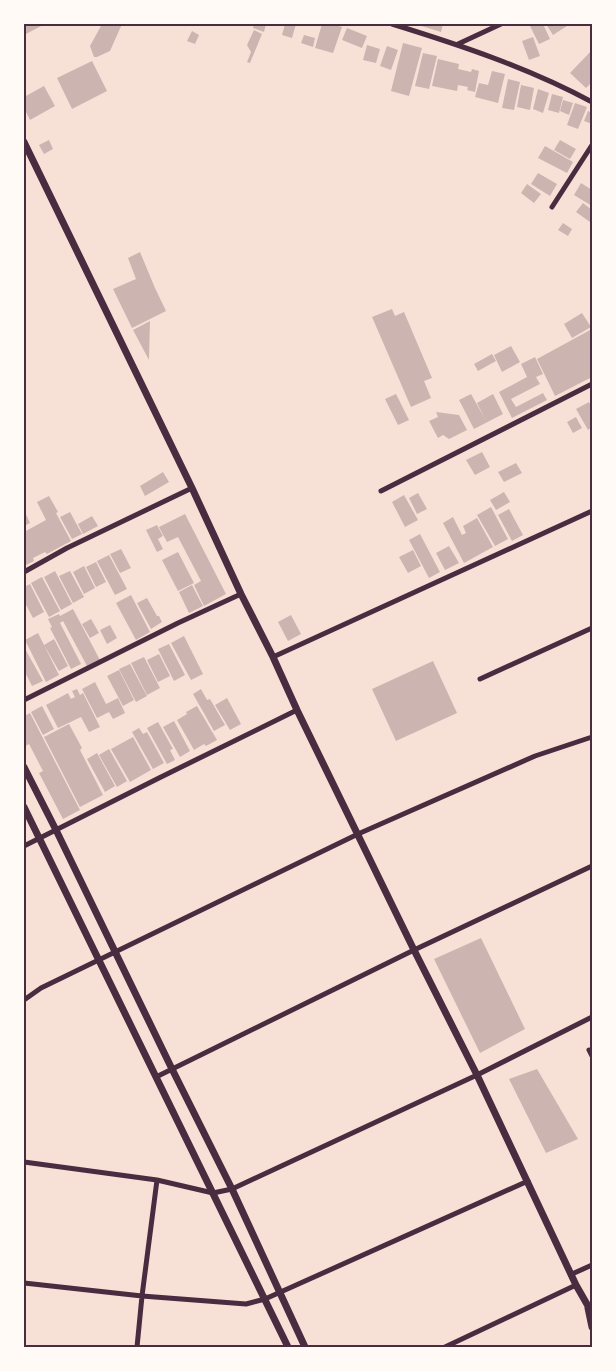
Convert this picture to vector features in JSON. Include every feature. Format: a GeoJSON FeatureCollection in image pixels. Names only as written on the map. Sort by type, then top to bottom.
{"type":"FeatureCollection","features":[{"type":"Feature","properties":{"kind":"street"},"geometry":{"type":"LineString","coordinates":[[392,24],[458,44],[562,85],[592,102]]}},
{"type":"Feature","properties":{"kind":"street"},"geometry":{"type":"LineString","coordinates":[[458,44],[500,24]]}},
{"type":"Feature","properties":{"kind":"street"},"geometry":{"type":"LineString","coordinates":[[24,142],[192,488],[297,710],[477,1075],[576,1285],[592,1313]]}},
{"type":"Feature","properties":{"kind":"street"},"geometry":{"type":"LineString","coordinates":[[552,208],[592,145]]}},
{"type":"Feature","properties":{"kind":"street"},"geometry":{"type":"LineString","coordinates":[[382,491],[592,384]]}},
{"type":"Feature","properties":{"kind":"street"},"geometry":{"type":"LineString","coordinates":[[24,572],[67,548],[192,488]]}},
{"type":"Feature","properties":{"kind":"street"},"geometry":{"type":"LineString","coordinates":[[273,657],[592,511]]}},
{"type":"Feature","properties":{"kind":"street"},"geometry":{"type":"LineString","coordinates":[[24,700],[178,623],[241,594]]}},
{"type":"Feature","properties":{"kind":"street"},"geometry":{"type":"LineString","coordinates":[[480,679],[592,628]]}},
{"type":"Feature","properties":{"kind":"street"},"geometry":{"type":"LineString","coordinates":[[24,846],[297,710]]}},
{"type":"Feature","properties":{"kind":"street"},"geometry":{"type":"LineString","coordinates":[[24,1000],[41,988],[358,834],[535,756],[592,737]]}},
{"type":"Feature","properties":{"kind":"street"},"geometry":{"type":"LineString","coordinates":[[24,767],[232,1189],[305,1347]]}},
{"type":"Feature","properties":{"kind":"street"},"geometry":{"type":"LineString","coordinates":[[24,807],[288,1347]]}},
{"type":"Feature","properties":{"kind":"street"},"geometry":{"type":"LineString","coordinates":[[156,1076],[414,950],[592,866]]}},
{"type":"Feature","properties":{"kind":"street"},"geometry":{"type":"LineString","coordinates":[[24,1162],[157,1180],[212,1193],[232,1189],[477,1075],[592,1017]]}},
{"type":"Feature","properties":{"kind":"street"},"geometry":{"type":"LineString","coordinates":[[589,1050],[592,1056]]}},
{"type":"Feature","properties":{"kind":"street"},"geometry":{"type":"LineString","coordinates":[[137,1347],[157,1180]]}},
{"type":"Feature","properties":{"kind":"street"},"geometry":{"type":"LineString","coordinates":[[24,1283],[142,1296],[246,1304],[265,1299],[528,1181]]}},
{"type":"Feature","properties":{"kind":"street"},"geometry":{"type":"LineString","coordinates":[[572,1274],[592,1265]]}},
{"type":"Feature","properties":{"kind":"street"},"geometry":{"type":"LineString","coordinates":[[445,1347],[576,1285]]}},
{"type":"Feature","properties":{"kind":"street"},"geometry":{"type":"LineString","coordinates":[[587,1303],[592,1327]]}},
{"type":"Feature","properties":{"kind":"building"},"geometry":{"type":"Polygon","coordinates":[[[24,24],[45,24],[24,35],[24,24]]]}},
{"type":"Feature","properties":{"kind":"building"},"geometry":{"type":"Polygon","coordinates":[[[102,24],[122,24],[110,51],[94,57],[90,46],[102,24]]]}},
{"type":"Feature","properties":{"kind":"building"},"geometry":{"type":"Polygon","coordinates":[[[254,24],[266,24],[264,32],[253,28],[254,24]]]}},
{"type":"Feature","properties":{"kind":"building"},"geometry":{"type":"Polygon","coordinates":[[[285,24],[296,24],[292,38],[282,35],[285,24]]]}},
{"type":"Feature","properties":{"kind":"building"},"geometry":{"type":"Polygon","coordinates":[[[322,24],[342,27],[333,53],[315,48],[322,24]]]}},
{"type":"Feature","properties":{"kind":"building"},"geometry":{"type":"Polygon","coordinates":[[[415,24],[443,24],[441,32],[415,24]]]}},
{"type":"Feature","properties":{"kind":"building"},"geometry":{"type":"Polygon","coordinates":[[[529,24],[543,24],[550,39],[539,44],[529,24]]]}},
{"type":"Feature","properties":{"kind":"building"},"geometry":{"type":"Polygon","coordinates":[[[546,24],[570,24],[553,35],[546,24]]]}},
{"type":"Feature","properties":{"kind":"building"},"geometry":{"type":"Polygon","coordinates":[[[347,28],[367,36],[362,48],[342,40],[347,28]]]}},
{"type":"Feature","properties":{"kind":"building"},"geometry":{"type":"Polygon","coordinates":[[[254,30],[262,34],[250,63],[247,62],[251,52],[247,45],[254,30]]]}},
{"type":"Feature","properties":{"kind":"building"},"geometry":{"type":"Polygon","coordinates":[[[192,31],[199,35],[195,44],[187,41],[192,31]]]}},
{"type":"Feature","properties":{"kind":"building"},"geometry":{"type":"Polygon","coordinates":[[[304,35],[315,38],[313,47],[301,43],[304,35]]]}},
{"type":"Feature","properties":{"kind":"building"},"geometry":{"type":"Polygon","coordinates":[[[533,37],[540,56],[529,60],[522,41],[533,37]]]}},
{"type":"Feature","properties":{"kind":"building"},"geometry":{"type":"Polygon","coordinates":[[[403,43],[422,48],[409,96],[391,91],[403,43]]]}},
{"type":"Feature","properties":{"kind":"building"},"geometry":{"type":"Polygon","coordinates":[[[367,45],[380,49],[376,63],[363,60],[367,45]]]}},
{"type":"Feature","properties":{"kind":"building"},"geometry":{"type":"Polygon","coordinates":[[[387,46],[398,50],[391,70],[380,66],[387,46]]]}},
{"type":"Feature","properties":{"kind":"building"},"geometry":{"type":"Polygon","coordinates":[[[592,50],[592,82],[586,88],[570,73],[592,50]]]}},
{"type":"Feature","properties":{"kind":"building"},"geometry":{"type":"Polygon","coordinates":[[[423,53],[437,56],[429,89],[415,86],[423,53]]]}},
{"type":"Feature","properties":{"kind":"building"},"geometry":{"type":"Polygon","coordinates":[[[438,59],[459,64],[458,69],[471,72],[472,69],[479,71],[475,92],[467,90],[468,87],[458,85],[457,91],[432,86],[438,59]]]}},
{"type":"Feature","properties":{"kind":"building"},"geometry":{"type":"Polygon","coordinates":[[[92,61],[107,91],[72,109],[57,78],[92,61]]]}},
{"type":"Feature","properties":{"kind":"building"},"geometry":{"type":"Polygon","coordinates":[[[492,71],[505,74],[498,103],[475,97],[479,83],[488,85],[492,71]]]}},
{"type":"Feature","properties":{"kind":"building"},"geometry":{"type":"Polygon","coordinates":[[[508,79],[520,82],[514,110],[502,108],[508,79]]]}},
{"type":"Feature","properties":{"kind":"building"},"geometry":{"type":"Polygon","coordinates":[[[521,85],[534,88],[530,110],[517,107],[521,85]]]}},
{"type":"Feature","properties":{"kind":"building"},"geometry":{"type":"Polygon","coordinates":[[[44,86],[55,106],[30,120],[24,108],[24,97],[44,86]]]}},
{"type":"Feature","properties":{"kind":"building"},"geometry":{"type":"Polygon","coordinates":[[[538,89],[549,93],[543,113],[533,109],[538,89]]]}},
{"type":"Feature","properties":{"kind":"building"},"geometry":{"type":"Polygon","coordinates":[[[552,94],[563,97],[559,113],[548,110],[552,94]]]}},
{"type":"Feature","properties":{"kind":"building"},"geometry":{"type":"Polygon","coordinates":[[[563,100],[573,103],[569,115],[560,111],[563,100]]]}},
{"type":"Feature","properties":{"kind":"building"},"geometry":{"type":"Polygon","coordinates":[[[575,103],[587,107],[578,129],[567,125],[575,103]]]}},
{"type":"Feature","properties":{"kind":"building"},"geometry":{"type":"Polygon","coordinates":[[[588,111],[592,113],[592,124],[584,121],[588,111]]]}},
{"type":"Feature","properties":{"kind":"building"},"geometry":{"type":"Polygon","coordinates":[[[49,140],[53,149],[44,154],[39,145],[49,140]]]}},
{"type":"Feature","properties":{"kind":"building"},"geometry":{"type":"Polygon","coordinates":[[[560,140],[576,149],[570,159],[554,150],[560,140]]]}},
{"type":"Feature","properties":{"kind":"building"},"geometry":{"type":"Polygon","coordinates":[[[545,146],[573,162],[567,173],[538,158],[545,146]]]}},
{"type":"Feature","properties":{"kind":"building"},"geometry":{"type":"Polygon","coordinates":[[[538,173],[557,184],[550,196],[531,184],[538,173]]]}},
{"type":"Feature","properties":{"kind":"building"},"geometry":{"type":"Polygon","coordinates":[[[581,183],[592,190],[592,206],[574,195],[581,183]]]}},
{"type":"Feature","properties":{"kind":"building"},"geometry":{"type":"Polygon","coordinates":[[[527,184],[541,194],[534,203],[521,193],[527,184]]]}},
{"type":"Feature","properties":{"kind":"building"},"geometry":{"type":"Polygon","coordinates":[[[583,203],[592,210],[590,222],[576,212],[583,203]]]}},
{"type":"Feature","properties":{"kind":"building"},"geometry":{"type":"Polygon","coordinates":[[[563,223],[572,229],[568,236],[558,230],[563,223]]]}},
{"type":"Feature","properties":{"kind":"building"},"geometry":{"type":"Polygon","coordinates":[[[140,252],[166,311],[132,328],[113,289],[136,279],[128,258],[140,252]]]}},
{"type":"Feature","properties":{"kind":"building"},"geometry":{"type":"Polygon","coordinates":[[[392,309],[395,316],[404,312],[432,378],[424,381],[431,398],[411,407],[372,317],[392,309]]]}},
{"type":"Feature","properties":{"kind":"building"},"geometry":{"type":"Polygon","coordinates":[[[582,313],[591,327],[572,338],[564,324],[582,313]]]}},
{"type":"Feature","properties":{"kind":"building"},"geometry":{"type":"Polygon","coordinates":[[[150,321],[149,360],[133,330],[150,321]]]}},
{"type":"Feature","properties":{"kind":"building"},"geometry":{"type":"Polygon","coordinates":[[[592,329],[592,377],[555,396],[537,359],[592,329]]]}},
{"type":"Feature","properties":{"kind":"building"},"geometry":{"type":"Polygon","coordinates":[[[511,346],[520,362],[502,372],[494,355],[511,346]]]}},
{"type":"Feature","properties":{"kind":"building"},"geometry":{"type":"Polygon","coordinates":[[[492,354],[496,361],[478,371],[474,364],[492,354]]]}},
{"type":"Feature","properties":{"kind":"building"},"geometry":{"type":"Polygon","coordinates":[[[535,357],[543,374],[536,377],[540,384],[511,399],[516,407],[543,393],[547,400],[512,418],[499,392],[527,377],[521,364],[535,357]]]}},
{"type":"Feature","properties":{"kind":"building"},"geometry":{"type":"Polygon","coordinates":[[[396,394],[409,420],[398,425],[385,399],[396,394]]]}},
{"type":"Feature","properties":{"kind":"building"},"geometry":{"type":"Polygon","coordinates":[[[471,394],[485,419],[477,403],[493,394],[503,414],[474,429],[459,400],[471,394]]]}},
{"type":"Feature","properties":{"kind":"building"},"geometry":{"type":"Polygon","coordinates":[[[589,402],[592,408],[592,427],[588,430],[576,409],[589,402]]]}},
{"type":"Feature","properties":{"kind":"building"},"geometry":{"type":"Polygon","coordinates":[[[436,412],[459,415],[467,430],[449,439],[443,435],[438,438],[429,421],[438,417],[436,412]]]}},
{"type":"Feature","properties":{"kind":"building"},"geometry":{"type":"Polygon","coordinates":[[[576,417],[582,428],[573,433],[567,422],[576,417]]]}},
{"type":"Feature","properties":{"kind":"building"},"geometry":{"type":"Polygon","coordinates":[[[482,452],[490,467],[475,475],[466,460],[482,452]]]}},
{"type":"Feature","properties":{"kind":"building"},"geometry":{"type":"Polygon","coordinates":[[[516,463],[522,473],[504,482],[498,472],[516,463]]]}},
{"type":"Feature","properties":{"kind":"building"},"geometry":{"type":"Polygon","coordinates":[[[163,472],[169,482],[145,496],[140,486],[163,472]]]}},
{"type":"Feature","properties":{"kind":"building"},"geometry":{"type":"Polygon","coordinates":[[[504,492],[510,502],[496,510],[490,500],[504,492]]]}},
{"type":"Feature","properties":{"kind":"building"},"geometry":{"type":"Polygon","coordinates":[[[418,493],[427,509],[417,514],[409,498],[418,493]]]}},
{"type":"Feature","properties":{"kind":"building"},"geometry":{"type":"Polygon","coordinates":[[[404,495],[418,520],[405,527],[392,502],[404,495]]]}},
{"type":"Feature","properties":{"kind":"building"},"geometry":{"type":"Polygon","coordinates":[[[49,496],[71,541],[47,554],[45,552],[33,558],[34,561],[24,566],[24,532],[46,520],[37,502],[49,496]]]}},
{"type":"Feature","properties":{"kind":"building"},"geometry":{"type":"Polygon","coordinates":[[[491,507],[508,539],[495,546],[477,515],[491,507]]]}},
{"type":"Feature","properties":{"kind":"building"},"geometry":{"type":"Polygon","coordinates":[[[509,509],[523,535],[512,541],[498,515],[509,509]]]}},
{"type":"Feature","properties":{"kind":"building"},"geometry":{"type":"Polygon","coordinates":[[[24,510],[30,523],[24,526],[24,510]]]}},
{"type":"Feature","properties":{"kind":"building"},"geometry":{"type":"Polygon","coordinates":[[[70,512],[82,534],[72,539],[60,517],[70,512]]]}},
{"type":"Feature","properties":{"kind":"building"},"geometry":{"type":"Polygon","coordinates":[[[185,514],[226,594],[204,606],[194,585],[201,581],[178,537],[167,542],[159,527],[185,514]]]}},
{"type":"Feature","properties":{"kind":"building"},"geometry":{"type":"Polygon","coordinates":[[[92,516],[98,526],[83,534],[78,524],[92,516]]]}},
{"type":"Feature","properties":{"kind":"building"},"geometry":{"type":"Polygon","coordinates":[[[453,517],[462,535],[466,533],[463,526],[477,518],[493,547],[464,563],[443,523],[453,517]]]}},
{"type":"Feature","properties":{"kind":"building"},"geometry":{"type":"Polygon","coordinates":[[[157,525],[163,536],[158,539],[163,549],[157,552],[146,530],[157,525]]]}},
{"type":"Feature","properties":{"kind":"building"},"geometry":{"type":"Polygon","coordinates":[[[420,534],[440,572],[429,578],[409,540],[420,534]]]}},
{"type":"Feature","properties":{"kind":"building"},"geometry":{"type":"Polygon","coordinates":[[[449,546],[459,563],[445,570],[436,553],[449,546]]]}},
{"type":"Feature","properties":{"kind":"building"},"geometry":{"type":"Polygon","coordinates":[[[121,549],[131,568],[120,573],[110,554],[121,549]]]}},
{"type":"Feature","properties":{"kind":"building"},"geometry":{"type":"Polygon","coordinates":[[[413,550],[421,566],[408,573],[399,557],[413,550]]]}},
{"type":"Feature","properties":{"kind":"building"},"geometry":{"type":"Polygon","coordinates":[[[178,552],[194,583],[178,591],[162,560],[178,552]]]}},
{"type":"Feature","properties":{"kind":"building"},"geometry":{"type":"Polygon","coordinates":[[[109,555],[127,589],[115,595],[97,561],[109,555]]]}},
{"type":"Feature","properties":{"kind":"building"},"geometry":{"type":"Polygon","coordinates":[[[96,562],[106,582],[96,587],[86,567],[96,562]]]}},
{"type":"Feature","properties":{"kind":"building"},"geometry":{"type":"Polygon","coordinates":[[[84,566],[95,588],[84,594],[73,572],[84,566]]]}},
{"type":"Feature","properties":{"kind":"building"},"geometry":{"type":"Polygon","coordinates":[[[55,571],[72,604],[61,610],[44,577],[55,571]]]}},
{"type":"Feature","properties":{"kind":"building"},"geometry":{"type":"Polygon","coordinates":[[[70,571],[84,597],[73,603],[59,576],[70,571]]]}},
{"type":"Feature","properties":{"kind":"building"},"geometry":{"type":"Polygon","coordinates":[[[42,577],[60,611],[49,617],[31,583],[42,577]]]}},
{"type":"Feature","properties":{"kind":"building"},"geometry":{"type":"Polygon","coordinates":[[[30,584],[44,612],[33,618],[24,601],[24,587],[30,584]]]}},
{"type":"Feature","properties":{"kind":"building"},"geometry":{"type":"Polygon","coordinates":[[[192,585],[203,606],[189,613],[179,592],[192,585]]]}},
{"type":"Feature","properties":{"kind":"building"},"geometry":{"type":"Polygon","coordinates":[[[131,595],[150,632],[136,640],[116,603],[131,595]]]}},
{"type":"Feature","properties":{"kind":"building"},"geometry":{"type":"Polygon","coordinates":[[[147,598],[162,622],[151,629],[137,603],[147,598]]]}},
{"type":"Feature","properties":{"kind":"building"},"geometry":{"type":"Polygon","coordinates":[[[73,609],[100,660],[87,666],[63,621],[60,623],[81,664],[71,669],[50,628],[52,627],[48,619],[59,614],[60,616],[73,609]]]}},
{"type":"Feature","properties":{"kind":"building"},"geometry":{"type":"Polygon","coordinates":[[[291,615],[301,634],[288,641],[278,622],[291,615]]]}},
{"type":"Feature","properties":{"kind":"building"},"geometry":{"type":"Polygon","coordinates":[[[91,619],[99,633],[90,638],[82,624],[91,619]]]}},
{"type":"Feature","properties":{"kind":"building"},"geometry":{"type":"Polygon","coordinates":[[[110,625],[117,638],[107,644],[100,630],[110,625]]]}},
{"type":"Feature","properties":{"kind":"building"},"geometry":{"type":"Polygon","coordinates":[[[38,633],[59,675],[46,682],[25,640],[38,633]]]}},
{"type":"Feature","properties":{"kind":"building"},"geometry":{"type":"Polygon","coordinates":[[[184,636],[203,674],[191,680],[171,643],[184,636]]]}},
{"type":"Feature","properties":{"kind":"building"},"geometry":{"type":"Polygon","coordinates":[[[54,639],[68,666],[59,671],[44,645],[54,639]]]}},
{"type":"Feature","properties":{"kind":"building"},"geometry":{"type":"Polygon","coordinates":[[[169,644],[185,675],[174,681],[158,649],[169,644]]]}},
{"type":"Feature","properties":{"kind":"building"},"geometry":{"type":"Polygon","coordinates":[[[24,647],[43,681],[32,686],[24,670],[24,647]]]}},
{"type":"Feature","properties":{"kind":"building"},"geometry":{"type":"Polygon","coordinates":[[[159,654],[170,676],[158,682],[147,660],[159,654]]]}},
{"type":"Feature","properties":{"kind":"building"},"geometry":{"type":"Polygon","coordinates":[[[144,657],[160,688],[147,695],[131,663],[144,657]]]}},
{"type":"Feature","properties":{"kind":"building"},"geometry":{"type":"Polygon","coordinates":[[[433,661],[457,713],[396,741],[372,689],[433,661]]]}},
{"type":"Feature","properties":{"kind":"building"},"geometry":{"type":"Polygon","coordinates":[[[130,664],[147,696],[136,702],[119,669],[130,664]]]}},
{"type":"Feature","properties":{"kind":"building"},"geometry":{"type":"Polygon","coordinates":[[[119,670],[134,700],[123,706],[107,676],[119,670]]]}},
{"type":"Feature","properties":{"kind":"building"},"geometry":{"type":"Polygon","coordinates":[[[95,682],[106,704],[118,698],[125,713],[113,719],[109,712],[97,718],[82,689],[95,682]]]}},
{"type":"Feature","properties":{"kind":"building"},"geometry":{"type":"Polygon","coordinates":[[[77,689],[80,695],[83,693],[100,727],[89,732],[81,717],[58,728],[46,705],[68,693],[71,699],[75,697],[72,691],[77,689]]]}},
{"type":"Feature","properties":{"kind":"building"},"geometry":{"type":"Polygon","coordinates":[[[201,689],[207,700],[210,699],[225,725],[214,731],[193,694],[201,689]]]}},
{"type":"Feature","properties":{"kind":"building"},"geometry":{"type":"Polygon","coordinates":[[[227,698],[241,724],[230,730],[215,705],[227,698]]]}},
{"type":"Feature","properties":{"kind":"building"},"geometry":{"type":"Polygon","coordinates":[[[42,706],[54,729],[43,735],[31,712],[42,706]]]}},
{"type":"Feature","properties":{"kind":"building"},"geometry":{"type":"Polygon","coordinates":[[[197,706],[217,740],[206,746],[204,744],[194,750],[177,720],[197,706]]]}},
{"type":"Feature","properties":{"kind":"building"},"geometry":{"type":"Polygon","coordinates":[[[30,713],[80,810],[63,819],[39,773],[43,771],[29,744],[25,746],[24,744],[24,716],[30,713]]]}},
{"type":"Feature","properties":{"kind":"building"},"geometry":{"type":"Polygon","coordinates":[[[174,721],[190,751],[180,757],[163,727],[174,721]]]}},
{"type":"Feature","properties":{"kind":"building"},"geometry":{"type":"Polygon","coordinates":[[[158,722],[173,749],[170,750],[175,760],[167,764],[147,728],[158,722]]]}},
{"type":"Feature","properties":{"kind":"building"},"geometry":{"type":"Polygon","coordinates":[[[69,724],[103,795],[80,807],[44,737],[69,724]]]}},
{"type":"Feature","properties":{"kind":"building"},"geometry":{"type":"Polygon","coordinates":[[[139,728],[143,734],[147,732],[164,763],[153,769],[132,732],[139,728]]]}},
{"type":"Feature","properties":{"kind":"building"},"geometry":{"type":"Polygon","coordinates":[[[133,737],[151,770],[130,782],[111,749],[133,737]]]}},
{"type":"Feature","properties":{"kind":"building"},"geometry":{"type":"Polygon","coordinates":[[[109,749],[127,781],[117,787],[99,755],[109,749]]]}},
{"type":"Feature","properties":{"kind":"building"},"geometry":{"type":"Polygon","coordinates":[[[97,753],[115,786],[105,792],[87,759],[97,753]]]}},
{"type":"Feature","properties":{"kind":"building"},"geometry":{"type":"Polygon","coordinates":[[[481,938],[525,1029],[480,1053],[434,959],[481,938]]]}},
{"type":"Feature","properties":{"kind":"building"},"geometry":{"type":"Polygon","coordinates":[[[537,1069],[578,1139],[546,1153],[509,1079],[537,1069]]]}}]}
